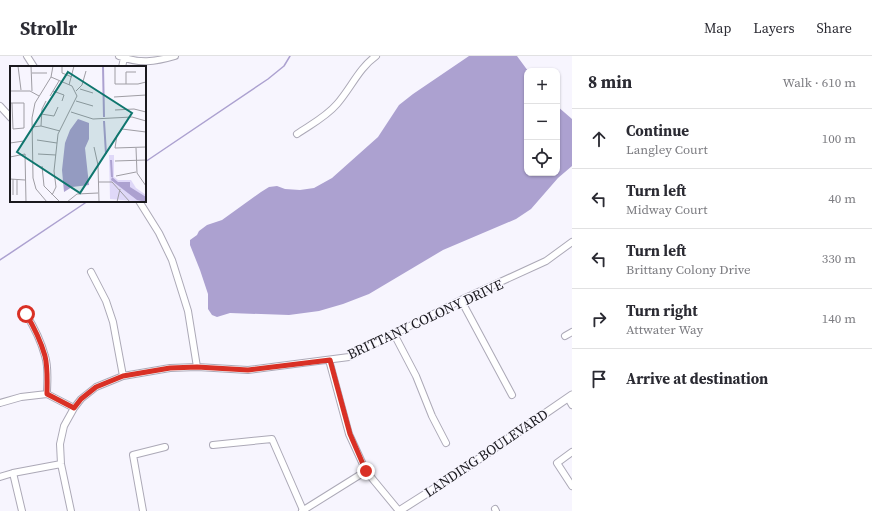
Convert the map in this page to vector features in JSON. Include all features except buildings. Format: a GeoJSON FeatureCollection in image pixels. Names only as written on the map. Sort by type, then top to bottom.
{"type":"FeatureCollection","features":[{"type":"Feature","properties":{"kind":"street"},"geometry":{"type":"LineString","coordinates":[[27,56],[33,66]]}},
{"type":"Feature","properties":{"kind":"street"},"geometry":{"type":"LineString","coordinates":[[121,57],[138,64],[160,61],[176,56]]}},
{"type":"Feature","properties":{"kind":"street"},"geometry":{"type":"LineString","coordinates":[[296,134],[326,114],[337,104],[362,69],[376,56]]}},
{"type":"Feature","properties":{"kind":"street"},"geometry":{"type":"LineString","coordinates":[[0,106],[10,117]]}},
{"type":"Feature","properties":{"kind":"street"},"geometry":{"type":"LineString","coordinates":[[140,202],[159,233],[172,260],[188,311],[197,367]]}},
{"type":"Feature","properties":{"kind":"street","name":"BRITTANY COLONY DRIVE"},"geometry":{"type":"LineString","coordinates":[[71,511],[61,464],[60,444],[64,426],[74,408],[81,399],[96,387],[123,376],[170,368],[197,367],[248,370],[349,357],[461,300],[546,262],[572,242]]}},
{"type":"Feature","properties":{"kind":"street"},"geometry":{"type":"LineString","coordinates":[[91,272],[106,301],[113,322],[123,376]]}},
{"type":"Feature","properties":{"kind":"street"},"geometry":{"type":"LineString","coordinates":[[461,300],[512,395]]}},
{"type":"Feature","properties":{"kind":"street"},"geometry":{"type":"LineString","coordinates":[[26,314],[46,358],[47,394]]}},
{"type":"Feature","properties":{"kind":"street"},"geometry":{"type":"LineString","coordinates":[[565,336],[572,332]]}},
{"type":"Feature","properties":{"kind":"street"},"geometry":{"type":"LineString","coordinates":[[394,334],[416,376],[432,416],[446,443]]}},
{"type":"Feature","properties":{"kind":"street"},"geometry":{"type":"LineString","coordinates":[[330,360],[350,434],[366,471],[399,511]]}},
{"type":"Feature","properties":{"kind":"street"},"geometry":{"type":"LineString","coordinates":[[0,403],[21,397],[47,394],[74,408]]}},
{"type":"Feature","properties":{"kind":"street"},"geometry":{"type":"LineString","coordinates":[[570,397],[572,405]]}},
{"type":"Feature","properties":{"kind":"street","name":"LANDING BOULEVARD"},"geometry":{"type":"LineString","coordinates":[[399,511],[454,476],[570,397]]}},
{"type":"Feature","properties":{"kind":"street"},"geometry":{"type":"LineString","coordinates":[[213,445],[272,439],[303,511],[366,471]]}},
{"type":"Feature","properties":{"kind":"street"},"geometry":{"type":"LineString","coordinates":[[143,511],[133,455],[165,447]]}},
{"type":"Feature","properties":{"kind":"street"},"geometry":{"type":"LineString","coordinates":[[572,452],[557,463],[572,486]]}},
{"type":"Feature","properties":{"kind":"street"},"geometry":{"type":"LineString","coordinates":[[0,477],[13,473],[61,464]]}},
{"type":"Feature","properties":{"kind":"street"},"geometry":{"type":"LineString","coordinates":[[13,473],[22,511]]}},
{"type":"Feature","properties":{"kind":"shaded area"},"geometry":{"type":"Polygon","coordinates":[[[469,56],[517,56],[526,68],[524,68],[524,176],[560,176],[560,109],[572,119],[572,166],[558,178],[531,209],[516,219],[443,250],[369,294],[319,311],[289,315],[230,313],[217,317],[212,315],[208,309],[208,294],[190,245],[190,240],[207,225],[222,220],[269,187],[277,186],[285,189],[300,190],[314,188],[332,178],[378,137],[399,105],[469,56]]]}},
{"type":"Feature","properties":{"kind":"waterway"},"geometry":{"type":"LineString","coordinates":[[146,161],[268,79],[284,66],[290,56]]}},
{"type":"Feature","properties":{"kind":"waterway"},"geometry":{"type":"LineString","coordinates":[[0,260],[87,202]]}},
{"type":"Feature","properties":{"kind":"route"},"geometry":{"type":"LineString","coordinates":[[26,314],[46,358],[47,394],[74,408],[81,399],[96,387],[123,376],[170,368],[197,367],[248,370],[330,360],[332,374],[350,434],[366,471]]}}]}
